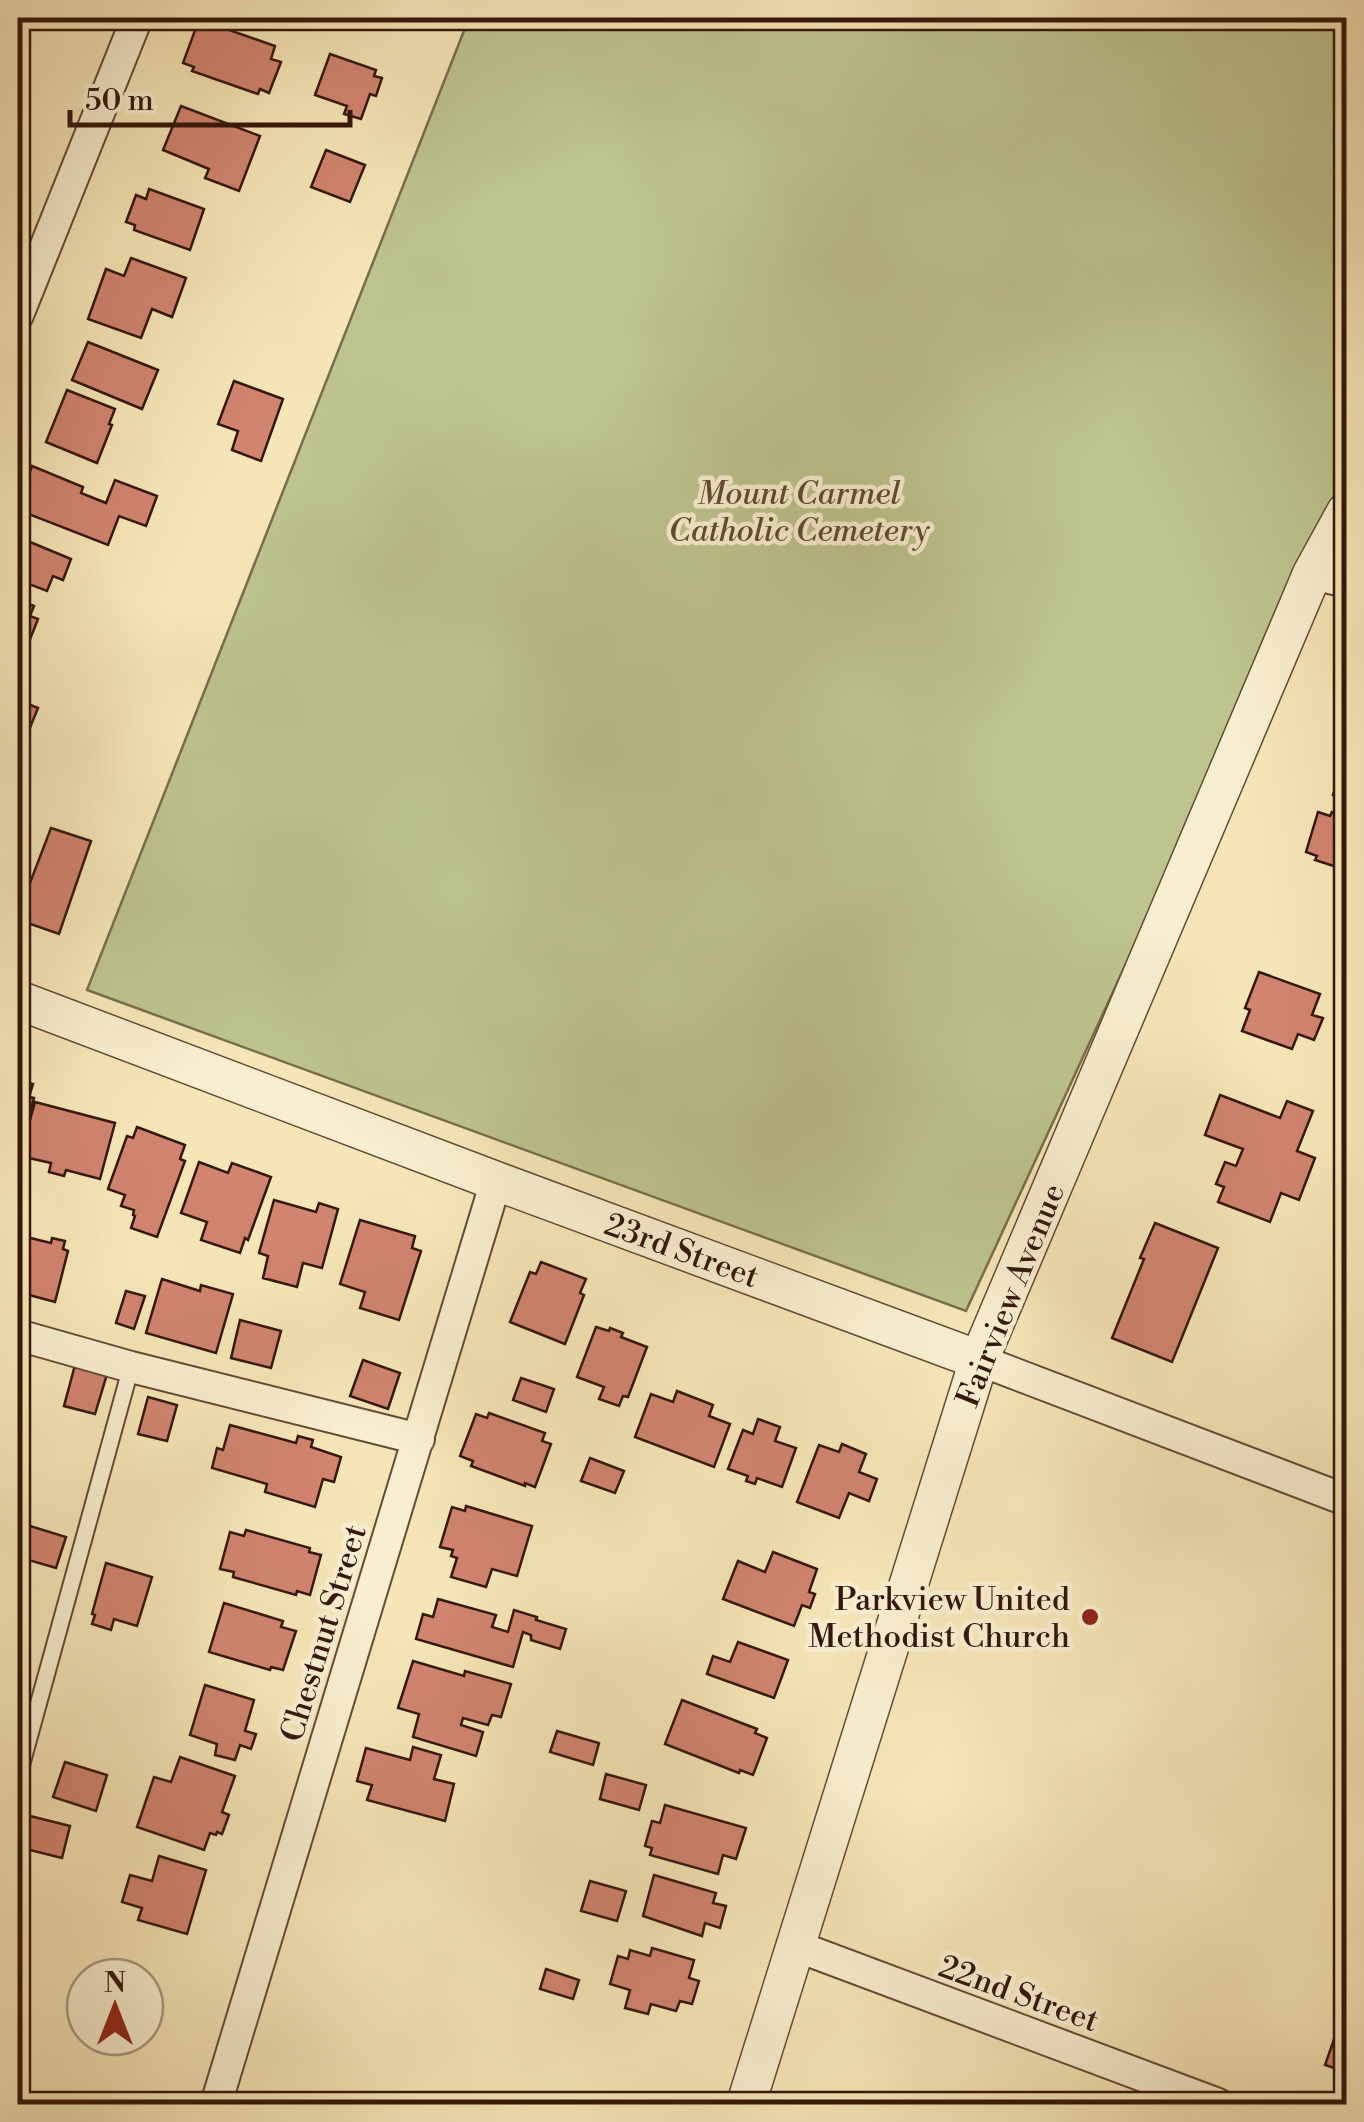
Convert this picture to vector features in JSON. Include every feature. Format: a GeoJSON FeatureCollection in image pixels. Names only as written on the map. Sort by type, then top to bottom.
{"type":"FeatureCollection","features":[{"type":"Feature","properties":{"kind":"street"},"geometry":{"type":"LineString","coordinates":[[18,315],[137,18]]}},
{"type":"Feature","properties":{"kind":"street","name":"Fairview Avenue"},"geometry":{"type":"LineString","coordinates":[[746,2104],[979,1360],[1330,578],[1346,512]]}},
{"type":"Feature","properties":{"kind":"street","name":"23rd Street"},"geometry":{"type":"LineString","coordinates":[[18,1000],[1346,1500]]}},
{"type":"Feature","properties":{"kind":"street","name":"Chestnut Street"},"geometry":{"type":"LineString","coordinates":[[216,2104],[496,1182]]}},
{"type":"Feature","properties":{"kind":"street"},"geometry":{"type":"LineString","coordinates":[[18,1334],[131,1367],[419,1439]]}},
{"type":"Feature","properties":{"kind":"street","name":"22nd Street"},"geometry":{"type":"LineString","coordinates":[[796,1946],[1218,2104]]}},
{"type":"Feature","properties":{"kind":"lane"},"geometry":{"type":"LineString","coordinates":[[18,1778],[131,1367]]}},
{"type":"Feature","properties":{"kind":"green space","name":"Mount Carmel Catholic Cemetery"},"geometry":{"type":"Polygon","coordinates":[[[469,18],[1346,18],[1346,486],[966,1311],[87,990],[469,18]]]}},
{"type":"Feature","properties":{"kind":"building"},"geometry":{"type":"Polygon","coordinates":[[[198,22],[275,46],[271,59],[281,62],[269,93],[260,89],[258,94],[192,71],[194,67],[183,63],[198,22]]]}},
{"type":"Feature","properties":{"kind":"building"},"geometry":{"type":"Polygon","coordinates":[[[330,54],[376,70],[374,76],[382,78],[376,96],[370,94],[361,119],[344,114],[347,106],[315,95],[330,54]]]}},
{"type":"Feature","properties":{"kind":"building"},"geometry":{"type":"Polygon","coordinates":[[[181,106],[260,136],[239,191],[205,178],[209,169],[163,150],[181,106]]]}},
{"type":"Feature","properties":{"kind":"building"},"geometry":{"type":"Polygon","coordinates":[[[326,150],[365,165],[350,202],[311,187],[326,150]]]}},
{"type":"Feature","properties":{"kind":"building"},"geometry":{"type":"Polygon","coordinates":[[[149,189],[204,209],[190,250],[134,230],[135,225],[126,222],[136,195],[146,199],[149,189]]]}},
{"type":"Feature","properties":{"kind":"building"},"geometry":{"type":"Polygon","coordinates":[[[131,258],[186,278],[172,317],[152,309],[141,338],[88,319],[106,269],[124,276],[131,258]]]}},
{"type":"Feature","properties":{"kind":"building"},"geometry":{"type":"Polygon","coordinates":[[[88,342],[158,370],[142,409],[72,380],[88,342]]]}},
{"type":"Feature","properties":{"kind":"building"},"geometry":{"type":"Polygon","coordinates":[[[234,381],[283,399],[261,461],[232,450],[238,431],[218,424],[234,381]]]}},
{"type":"Feature","properties":{"kind":"building"},"geometry":{"type":"Polygon","coordinates":[[[67,390],[115,409],[97,463],[46,442],[67,390]]]}},
{"type":"Feature","properties":{"kind":"building"},"geometry":{"type":"Polygon","coordinates":[[[32,466],[83,487],[81,493],[106,503],[115,480],[157,496],[146,526],[119,516],[108,545],[18,510],[32,466]]]}},
{"type":"Feature","properties":{"kind":"building"},"geometry":{"type":"Polygon","coordinates":[[[18,537],[71,559],[63,580],[53,576],[47,591],[18,580],[18,537]]]}},
{"type":"Feature","properties":{"kind":"building"},"geometry":{"type":"Polygon","coordinates":[[[18,600],[34,606],[30,616],[38,619],[23,657],[18,655],[18,600]]]}},
{"type":"Feature","properties":{"kind":"building"},"geometry":{"type":"Polygon","coordinates":[[[18,700],[38,708],[23,745],[18,742],[18,700]]]}},
{"type":"Feature","properties":{"kind":"building"},"geometry":{"type":"Polygon","coordinates":[[[1346,756],[1346,800],[1333,795],[1346,756]]]}},
{"type":"Feature","properties":{"kind":"building"},"geometry":{"type":"Polygon","coordinates":[[[1318,812],[1346,816],[1346,870],[1315,860],[1317,856],[1306,852],[1318,812]]]}},
{"type":"Feature","properties":{"kind":"building"},"geometry":{"type":"Polygon","coordinates":[[[51,828],[91,841],[59,934],[22,921],[26,911],[20,909],[51,828]]]}},
{"type":"Feature","properties":{"kind":"building"},"geometry":{"type":"Polygon","coordinates":[[[1259,972],[1320,994],[1312,1015],[1323,1018],[1314,1040],[1298,1034],[1292,1049],[1242,1031],[1250,1010],[1245,1008],[1259,972]]]}},
{"type":"Feature","properties":{"kind":"building"},"geometry":{"type":"Polygon","coordinates":[[[18,1080],[33,1084],[29,1097],[34,1098],[18,1156],[18,1080]]]}},
{"type":"Feature","properties":{"kind":"building"},"geometry":{"type":"Polygon","coordinates":[[[1220,1095],[1280,1118],[1287,1101],[1313,1111],[1297,1151],[1315,1158],[1299,1200],[1281,1193],[1270,1222],[1218,1202],[1224,1187],[1216,1184],[1225,1162],[1236,1166],[1243,1149],[1205,1135],[1220,1095]]]}},
{"type":"Feature","properties":{"kind":"building"},"geometry":{"type":"Polygon","coordinates":[[[35,1102],[115,1123],[100,1179],[66,1170],[64,1176],[49,1172],[51,1163],[20,1156],[35,1102]]]}},
{"type":"Feature","properties":{"kind":"building"},"geometry":{"type":"Polygon","coordinates":[[[137,1127],[185,1145],[180,1159],[185,1161],[157,1237],[131,1228],[134,1210],[121,1206],[125,1195],[108,1189],[127,1136],[133,1138],[137,1127]]]}},
{"type":"Feature","properties":{"kind":"building"},"geometry":{"type":"Polygon","coordinates":[[[199,1162],[228,1173],[232,1163],[271,1177],[240,1253],[201,1240],[207,1222],[181,1213],[199,1162]]]}},
{"type":"Feature","properties":{"kind":"building"},"geometry":{"type":"Polygon","coordinates":[[[274,1200],[316,1212],[319,1203],[338,1209],[322,1268],[303,1263],[297,1287],[263,1278],[268,1256],[259,1253],[274,1200]]]}},
{"type":"Feature","properties":{"kind":"building"},"geometry":{"type":"Polygon","coordinates":[[[360,1220],[415,1236],[412,1248],[421,1251],[399,1320],[360,1308],[365,1292],[340,1284],[360,1220]]]}},
{"type":"Feature","properties":{"kind":"building"},"geometry":{"type":"Polygon","coordinates":[[[1155,1223],[1218,1248],[1172,1362],[1112,1338],[1155,1223]]]}},
{"type":"Feature","properties":{"kind":"building"},"geometry":{"type":"Polygon","coordinates":[[[18,1235],[51,1243],[52,1238],[65,1241],[63,1249],[68,1251],[55,1302],[18,1292],[18,1235]]]}},
{"type":"Feature","properties":{"kind":"building"},"geometry":{"type":"Polygon","coordinates":[[[541,1262],[586,1279],[580,1293],[584,1295],[565,1344],[510,1322],[530,1272],[536,1274],[541,1262]]]}},
{"type":"Feature","properties":{"kind":"building"},"geometry":{"type":"Polygon","coordinates":[[[162,1279],[200,1291],[201,1285],[233,1294],[216,1353],[146,1333],[162,1279]]]}},
{"type":"Feature","properties":{"kind":"building"},"geometry":{"type":"Polygon","coordinates":[[[126,1291],[145,1296],[134,1329],[116,1323],[126,1291]]]}},
{"type":"Feature","properties":{"kind":"building"},"geometry":{"type":"Polygon","coordinates":[[[240,1320],[281,1331],[271,1368],[231,1358],[240,1320]]]}},
{"type":"Feature","properties":{"kind":"building"},"geometry":{"type":"Polygon","coordinates":[[[596,1327],[623,1333],[621,1337],[647,1347],[628,1397],[623,1396],[619,1406],[599,1399],[604,1387],[577,1377],[596,1327]]]}},
{"type":"Feature","properties":{"kind":"building"},"geometry":{"type":"Polygon","coordinates":[[[363,1360],[400,1373],[388,1409],[350,1396],[363,1360]]]}},
{"type":"Feature","properties":{"kind":"building"},"geometry":{"type":"Polygon","coordinates":[[[75,1365],[107,1374],[95,1414],[64,1406],[75,1365]]]}},
{"type":"Feature","properties":{"kind":"building"},"geometry":{"type":"Polygon","coordinates":[[[521,1378],[554,1389],[546,1412],[513,1400],[521,1378]]]}},
{"type":"Feature","properties":{"kind":"building"},"geometry":{"type":"Polygon","coordinates":[[[677,1391],[713,1405],[709,1416],[730,1424],[714,1467],[635,1437],[651,1394],[673,1402],[677,1391]]]}},
{"type":"Feature","properties":{"kind":"building"},"geometry":{"type":"Polygon","coordinates":[[[148,1397],[177,1405],[167,1441],[138,1434],[148,1397]]]}},
{"type":"Feature","properties":{"kind":"building"},"geometry":{"type":"Polygon","coordinates":[[[489,1413],[545,1433],[542,1441],[551,1444],[535,1487],[471,1466],[473,1461],[460,1456],[476,1414],[487,1418],[489,1413]]]}},
{"type":"Feature","properties":{"kind":"building"},"geometry":{"type":"Polygon","coordinates":[[[758,1419],[780,1427],[775,1441],[796,1448],[782,1487],[757,1478],[755,1484],[746,1481],[748,1476],[728,1469],[743,1430],[753,1434],[758,1419]]]}},
{"type":"Feature","properties":{"kind":"building"},"geometry":{"type":"Polygon","coordinates":[[[230,1425],[296,1443],[298,1436],[313,1440],[311,1447],[341,1457],[334,1482],[323,1479],[315,1507],[265,1492],[267,1484],[212,1468],[217,1448],[223,1450],[230,1425]]]}},
{"type":"Feature","properties":{"kind":"building"},"geometry":{"type":"Polygon","coordinates":[[[842,1444],[866,1454],[859,1472],[877,1479],[869,1501],[849,1493],[839,1518],[797,1502],[819,1445],[839,1452],[842,1444]]]}},
{"type":"Feature","properties":{"kind":"building"},"geometry":{"type":"Polygon","coordinates":[[[590,1458],[624,1471],[615,1493],[581,1481],[590,1458]]]}},
{"type":"Feature","properties":{"kind":"building"},"geometry":{"type":"Polygon","coordinates":[[[466,1506],[532,1526],[517,1576],[492,1569],[486,1587],[451,1577],[457,1558],[451,1556],[453,1550],[440,1547],[452,1507],[465,1511],[466,1506]]]}},
{"type":"Feature","properties":{"kind":"building"},"geometry":{"type":"Polygon","coordinates":[[[27,1525],[66,1537],[56,1568],[18,1557],[27,1525]]]}},
{"type":"Feature","properties":{"kind":"building"},"geometry":{"type":"Polygon","coordinates":[[[246,1530],[310,1548],[309,1552],[321,1555],[310,1595],[297,1591],[296,1595],[233,1577],[234,1572],[220,1569],[230,1532],[244,1536],[246,1530]]]}},
{"type":"Feature","properties":{"kind":"building"},"geometry":{"type":"Polygon","coordinates":[[[773,1552],[817,1569],[809,1592],[815,1594],[810,1608],[802,1605],[794,1626],[723,1599],[738,1561],[765,1572],[773,1552]]]}},
{"type":"Feature","properties":{"kind":"building"},"geometry":{"type":"Polygon","coordinates":[[[106,1563],[152,1577],[137,1626],[114,1619],[111,1630],[92,1624],[106,1563]]]}},
{"type":"Feature","properties":{"kind":"building"},"geometry":{"type":"Polygon","coordinates":[[[438,1599],[496,1615],[492,1627],[508,1632],[514,1610],[537,1617],[536,1620],[566,1629],[560,1649],[531,1640],[531,1635],[523,1632],[513,1667],[416,1639],[423,1614],[433,1617],[438,1599]]]}},
{"type":"Feature","properties":{"kind":"building"},"geometry":{"type":"Polygon","coordinates":[[[224,1603],[283,1621],[281,1627],[296,1631],[283,1670],[270,1670],[209,1652],[224,1603]]]}},
{"type":"Feature","properties":{"kind":"building"},"geometry":{"type":"Polygon","coordinates":[[[18,1626],[27,1629],[18,1659],[18,1626]]]}},
{"type":"Feature","properties":{"kind":"building"},"geometry":{"type":"Polygon","coordinates":[[[738,1642],[788,1660],[774,1698],[707,1674],[713,1656],[730,1662],[738,1642]]]}},
{"type":"Feature","properties":{"kind":"building"},"geometry":{"type":"Polygon","coordinates":[[[413,1661],[511,1684],[501,1717],[492,1715],[488,1725],[463,1718],[461,1725],[483,1732],[476,1756],[413,1737],[419,1714],[398,1708],[413,1661]]]}},
{"type":"Feature","properties":{"kind":"building"},"geometry":{"type":"Polygon","coordinates":[[[205,1685],[254,1700],[245,1731],[256,1734],[251,1749],[240,1745],[235,1760],[215,1755],[217,1744],[190,1735],[205,1685]]]}},
{"type":"Feature","properties":{"kind":"building"},"geometry":{"type":"Polygon","coordinates":[[[682,1700],[757,1729],[755,1733],[767,1738],[753,1775],[665,1744],[682,1700]]]}},
{"type":"Feature","properties":{"kind":"building"},"geometry":{"type":"Polygon","coordinates":[[[557,1731],[599,1743],[593,1765],[550,1752],[557,1731]]]}},
{"type":"Feature","properties":{"kind":"building"},"geometry":{"type":"Polygon","coordinates":[[[413,1747],[441,1755],[434,1779],[454,1784],[445,1821],[367,1800],[372,1785],[357,1781],[366,1748],[410,1760],[413,1747]]]}},
{"type":"Feature","properties":{"kind":"building"},"geometry":{"type":"Polygon","coordinates":[[[180,1757],[235,1776],[222,1812],[229,1815],[222,1834],[210,1833],[204,1850],[137,1827],[154,1777],[171,1782],[180,1757]]]}},
{"type":"Feature","properties":{"kind":"building"},"geometry":{"type":"Polygon","coordinates":[[[65,1762],[107,1775],[96,1811],[53,1797],[65,1762]]]}},
{"type":"Feature","properties":{"kind":"building"},"geometry":{"type":"Polygon","coordinates":[[[606,1774],[646,1785],[639,1810],[600,1799],[606,1774]]]}},
{"type":"Feature","properties":{"kind":"building"},"geometry":{"type":"Polygon","coordinates":[[[665,1805],[746,1828],[736,1859],[723,1855],[718,1874],[650,1855],[652,1848],[645,1846],[652,1821],[660,1823],[665,1805]]]}},
{"type":"Feature","properties":{"kind":"building"},"geometry":{"type":"Polygon","coordinates":[[[30,1816],[70,1826],[62,1858],[22,1848],[30,1816]]]}},
{"type":"Feature","properties":{"kind":"building"},"geometry":{"type":"Polygon","coordinates":[[[159,1856],[206,1870],[187,1934],[138,1920],[142,1908],[122,1902],[130,1875],[152,1881],[159,1856]]]}},
{"type":"Feature","properties":{"kind":"building"},"geometry":{"type":"Polygon","coordinates":[[[654,1875],[716,1893],[713,1903],[726,1906],[720,1928],[705,1923],[702,1936],[643,1916],[654,1875]]]}},
{"type":"Feature","properties":{"kind":"building"},"geometry":{"type":"Polygon","coordinates":[[[590,1881],[626,1891],[617,1921],[581,1911],[590,1881]]]}},
{"type":"Feature","properties":{"kind":"building"},"geometry":{"type":"Polygon","coordinates":[[[652,1948],[694,1960],[689,1978],[699,1981],[692,2004],[680,2001],[676,2011],[651,2004],[648,2014],[625,2008],[630,1990],[610,1984],[618,1956],[628,1959],[630,1950],[650,1956],[652,1948]]]}},
{"type":"Feature","properties":{"kind":"building"},"geometry":{"type":"Polygon","coordinates":[[[546,1969],[579,1980],[573,1999],[540,1989],[546,1969]]]}},
{"type":"Feature","properties":{"kind":"building"},"geometry":{"type":"Polygon","coordinates":[[[1346,2005],[1346,2072],[1325,2065],[1346,2005]]]}},
{"type":"Feature","properties":{"kind":"place","name":"Parkview United Methodist Church"},"geometry":{"type":"Point","coordinates":[1090,1617]}}]}
